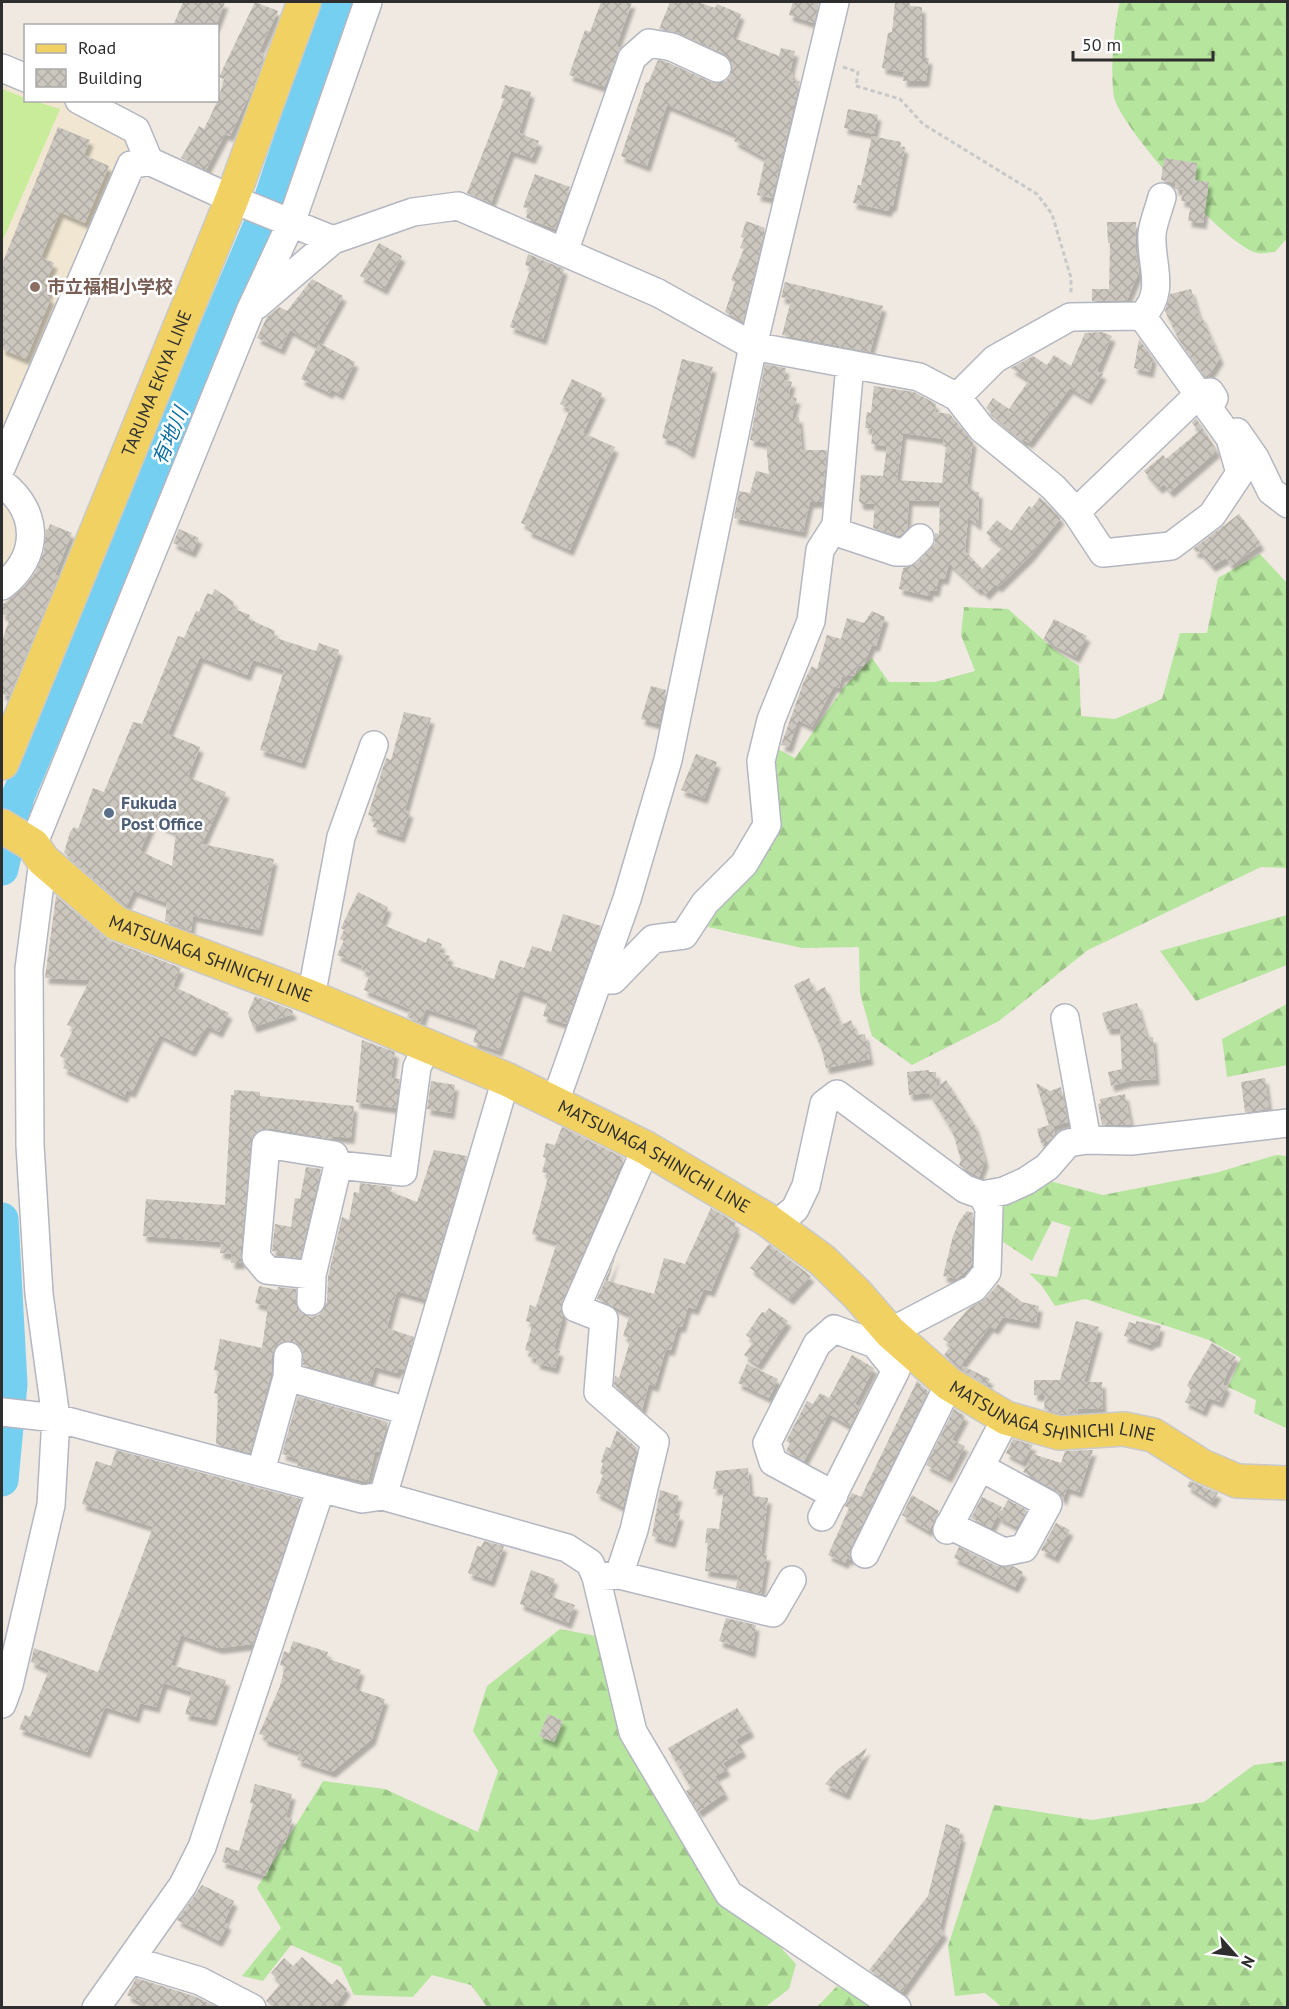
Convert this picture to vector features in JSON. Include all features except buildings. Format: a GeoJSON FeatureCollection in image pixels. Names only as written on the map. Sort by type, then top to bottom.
{"type":"FeatureCollection","features":[{"type":"Feature","properties":{"kind":"main road","name":"TARUMA EKIYA LINE"},"geometry":{"type":"LineString","coordinates":[[2,763],[232,200],[304,2]]}},
{"type":"Feature","properties":{"kind":"main road","name":"MATSUNAGA SHINICHI LINE"},"geometry":{"type":"LineString","coordinates":[[2,826],[38,853],[116,923],[311,997],[506,1079],[646,1148],[774,1226],[822,1260],[857,1294],[882,1338],[1006,1418],[1059,1432],[1124,1429],[1153,1435],[1202,1466],[1237,1481],[1287,1483]]}},
{"type":"Feature","properties":{"kind":"street"},"geometry":{"type":"LineString","coordinates":[[2,1704],[9,1685],[51,1505],[56,1418],[39,1294],[30,1145],[28,969],[38,853],[250,311],[291,223],[368,2]]}},
{"type":"Feature","properties":{"kind":"street"},"geometry":{"type":"LineString","coordinates":[[555,1102],[627,899],[668,760],[753,346],[835,2]]}},
{"type":"Feature","properties":{"kind":"street"},"geometry":{"type":"LineString","coordinates":[[564,252],[632,58],[649,43],[672,47],[717,68]]}},
{"type":"Feature","properties":{"kind":"street"},"geometry":{"type":"LineString","coordinates":[[2,68],[24,77]]}},
{"type":"Feature","properties":{"kind":"street"},"geometry":{"type":"LineString","coordinates":[[83,102],[136,130],[149,161]]}},
{"type":"Feature","properties":{"kind":"street"},"geometry":{"type":"LineString","coordinates":[[2,466],[131,165],[149,161],[232,200],[333,240]]}},
{"type":"Feature","properties":{"kind":"street"},"geometry":{"type":"LineString","coordinates":[[957,397],[995,359],[1070,317],[1142,316],[1152,306],[1157,272],[1152,234],[1162,197]]}},
{"type":"Feature","properties":{"kind":"street"},"geometry":{"type":"LineString","coordinates":[[250,311],[333,240],[413,212],[458,206],[658,293],[753,346],[919,377],[957,397],[982,429],[1053,488],[1076,512],[1103,553],[1171,546],[1212,516],[1240,473],[1230,438],[1142,316]]}},
{"type":"Feature","properties":{"kind":"street"},"geometry":{"type":"LineString","coordinates":[[598,980],[613,980],[653,939],[684,935],[705,903],[744,864],[767,825],[761,761],[771,720],[811,621],[820,549],[836,525],[850,364]]}},
{"type":"Feature","properties":{"kind":"street"},"geometry":{"type":"LineString","coordinates":[[1076,512],[1199,394],[1210,392],[1255,458],[1271,491],[1287,504]]}},
{"type":"Feature","properties":{"kind":"street"},"geometry":{"type":"LineString","coordinates":[[2,483],[24,505],[30,527],[30,547],[16,575],[2,586]]}},
{"type":"Feature","properties":{"kind":"street"},"geometry":{"type":"LineString","coordinates":[[832,531],[896,552],[906,552],[920,538]]}},
{"type":"Feature","properties":{"kind":"street"},"geometry":{"type":"LineString","coordinates":[[311,997],[340,837],[374,745]]}},
{"type":"Feature","properties":{"kind":"street"},"geometry":{"type":"LineString","coordinates":[[1065,1018],[1087,1140]]}},
{"type":"Feature","properties":{"kind":"street"},"geometry":{"type":"LineString","coordinates":[[338,1165],[404,1172],[417,1067],[427,1047]]}},
{"type":"Feature","properties":{"kind":"street"},"geometry":{"type":"LineString","coordinates":[[383,1496],[506,1079]]}},
{"type":"Feature","properties":{"kind":"street"},"geometry":{"type":"LineString","coordinates":[[774,1226],[795,1209],[806,1186],[824,1104],[837,1094],[965,1190],[982,1195],[1004,1191],[1026,1181],[1047,1167],[1068,1143],[1087,1140],[1131,1141],[1287,1124]]}},
{"type":"Feature","properties":{"kind":"street"},"geometry":{"type":"LineString","coordinates":[[310,1301],[312,1275],[338,1165],[334,1155],[266,1144],[256,1257],[267,1270],[312,1275]]}},
{"type":"Feature","properties":{"kind":"street"},"geometry":{"type":"LineString","coordinates":[[646,1148],[576,1308],[604,1319],[598,1392],[655,1442],[634,1530],[608,1576],[633,1732],[729,1894],[897,2007]]}},
{"type":"Feature","properties":{"kind":"street"},"geometry":{"type":"LineString","coordinates":[[882,1338],[896,1370],[828,1506],[773,1462],[767,1443],[817,1344],[834,1329],[882,1338],[958,1299],[974,1288],[987,1272],[989,1208],[982,1195]]}},
{"type":"Feature","properties":{"kind":"street"},"geometry":{"type":"LineString","coordinates":[[261,1471],[287,1367],[408,1411]]}},
{"type":"Feature","properties":{"kind":"street"},"geometry":{"type":"LineString","coordinates":[[865,1554],[950,1384]]}},
{"type":"Feature","properties":{"kind":"street"},"geometry":{"type":"LineString","coordinates":[[2,1412],[56,1418],[362,1499],[383,1496],[567,1548],[608,1576],[773,1613],[792,1580]]}},
{"type":"Feature","properties":{"kind":"street"},"geometry":{"type":"LineString","coordinates":[[980,1467],[1048,1504],[1024,1548],[1004,1552],[948,1528],[980,1467],[1006,1418]]}},
{"type":"Feature","properties":{"kind":"street"},"geometry":{"type":"LineString","coordinates":[[96,2007],[183,1885],[202,1846],[321,1488]]}},
{"type":"Feature","properties":{"kind":"street"},"geometry":{"type":"LineString","coordinates":[[131,1960],[200,1981],[252,2007]]}},
{"type":"Feature","properties":{"kind":"path"},"geometry":{"type":"LineString","coordinates":[[820,60],[858,72],[856,86],[900,99],[923,124],[1037,194],[1052,214],[1071,278],[1070,317]]}},
{"type":"Feature","properties":{"kind":"shaded area","name":"市立福相小学校"},"geometry":{"type":"Polygon","coordinates":[[[2,73],[24,82],[24,102],[71,102],[134,134],[2,440],[2,73]]]}},
{"type":"Feature","properties":{"kind":"shaded area"},"geometry":{"type":"Polygon","coordinates":[[[2,496],[11,500],[21,537],[8,567],[2,573],[2,496]]]}},
{"type":"Feature","properties":{"kind":"green space"},"geometry":{"type":"Polygon","coordinates":[[[1120,2],[1287,2],[1288,237],[1275,252],[1257,253],[1242,246],[1223,230],[1176,184],[1121,112],[1114,97],[1112,76],[1114,36],[1120,2]]]}},
{"type":"Feature","properties":{"kind":"green space"},"geometry":{"type":"Polygon","coordinates":[[[2,89],[24,98],[24,102],[37,102],[60,109],[2,242],[2,89]]]}},
{"type":"Feature","properties":{"kind":"green space"},"geometry":{"type":"Polygon","coordinates":[[[1260,554],[1287,583],[1287,868],[1261,867],[1088,950],[999,1021],[912,1065],[872,1036],[860,993],[859,947],[802,948],[708,927],[720,896],[770,837],[774,747],[795,758],[844,687],[872,658],[889,682],[935,682],[975,671],[961,635],[964,607],[1008,609],[1055,650],[1079,666],[1081,716],[1115,719],[1162,699],[1180,633],[1207,633],[1218,578],[1260,554]]]}},
{"type":"Feature","properties":{"kind":"green space"},"geometry":{"type":"Polygon","coordinates":[[[1287,915],[1287,965],[1196,1001],[1160,951],[1287,915]]]}},
{"type":"Feature","properties":{"kind":"green space"},"geometry":{"type":"Polygon","coordinates":[[[1287,1004],[1287,1065],[1227,1077],[1222,1039],[1287,1004]]]}},
{"type":"Feature","properties":{"kind":"green space"},"geometry":{"type":"Polygon","coordinates":[[[1276,1155],[1287,1156],[1286,1428],[1254,1413],[1256,1400],[1228,1387],[1241,1358],[1209,1340],[1085,1299],[1055,1306],[1042,1286],[1029,1273],[1057,1277],[1071,1227],[1052,1221],[1032,1261],[991,1234],[1004,1199],[1038,1178],[1103,1195],[1215,1173],[1276,1155]]]}},
{"type":"Feature","properties":{"kind":"green space"},"geometry":{"type":"Polygon","coordinates":[[[560,1629],[596,1636],[632,1742],[772,1938],[796,1964],[789,1989],[764,2008],[487,2007],[471,1985],[432,1975],[413,1997],[354,1995],[341,1967],[291,1945],[263,1981],[242,1976],[281,1928],[257,1888],[323,1781],[385,1789],[478,1832],[498,1771],[473,1731],[487,1686],[560,1629]]]}},
{"type":"Feature","properties":{"kind":"green space"},"geometry":{"type":"Polygon","coordinates":[[[1287,1761],[1287,2007],[1003,2008],[985,1993],[955,1996],[948,1946],[994,1805],[1092,1820],[1204,1802],[1254,1765],[1287,1761]]]}},
{"type":"Feature","properties":{"kind":"green space"},"geometry":{"type":"Polygon","coordinates":[[[837,1986],[875,2007],[816,2008],[837,1986]]]}},
{"type":"Feature","properties":{"kind":"waterway","name":"有地川"},"geometry":{"type":"LineString","coordinates":[[2,869],[18,796],[268,206],[336,2]]}},
{"type":"Feature","properties":{"kind":"waterway","name":"有地川"},"geometry":{"type":"LineString","coordinates":[[2,1219],[11,1384],[2,1480]]}},
{"type":"Feature","properties":{"kind":"place","name":"市立福相小学校"},"geometry":{"type":"Point","coordinates":[35,287]}},
{"type":"Feature","properties":{"kind":"place","name":"Fukuda Post Office"},"geometry":{"type":"Point","coordinates":[109,813]}}]}
